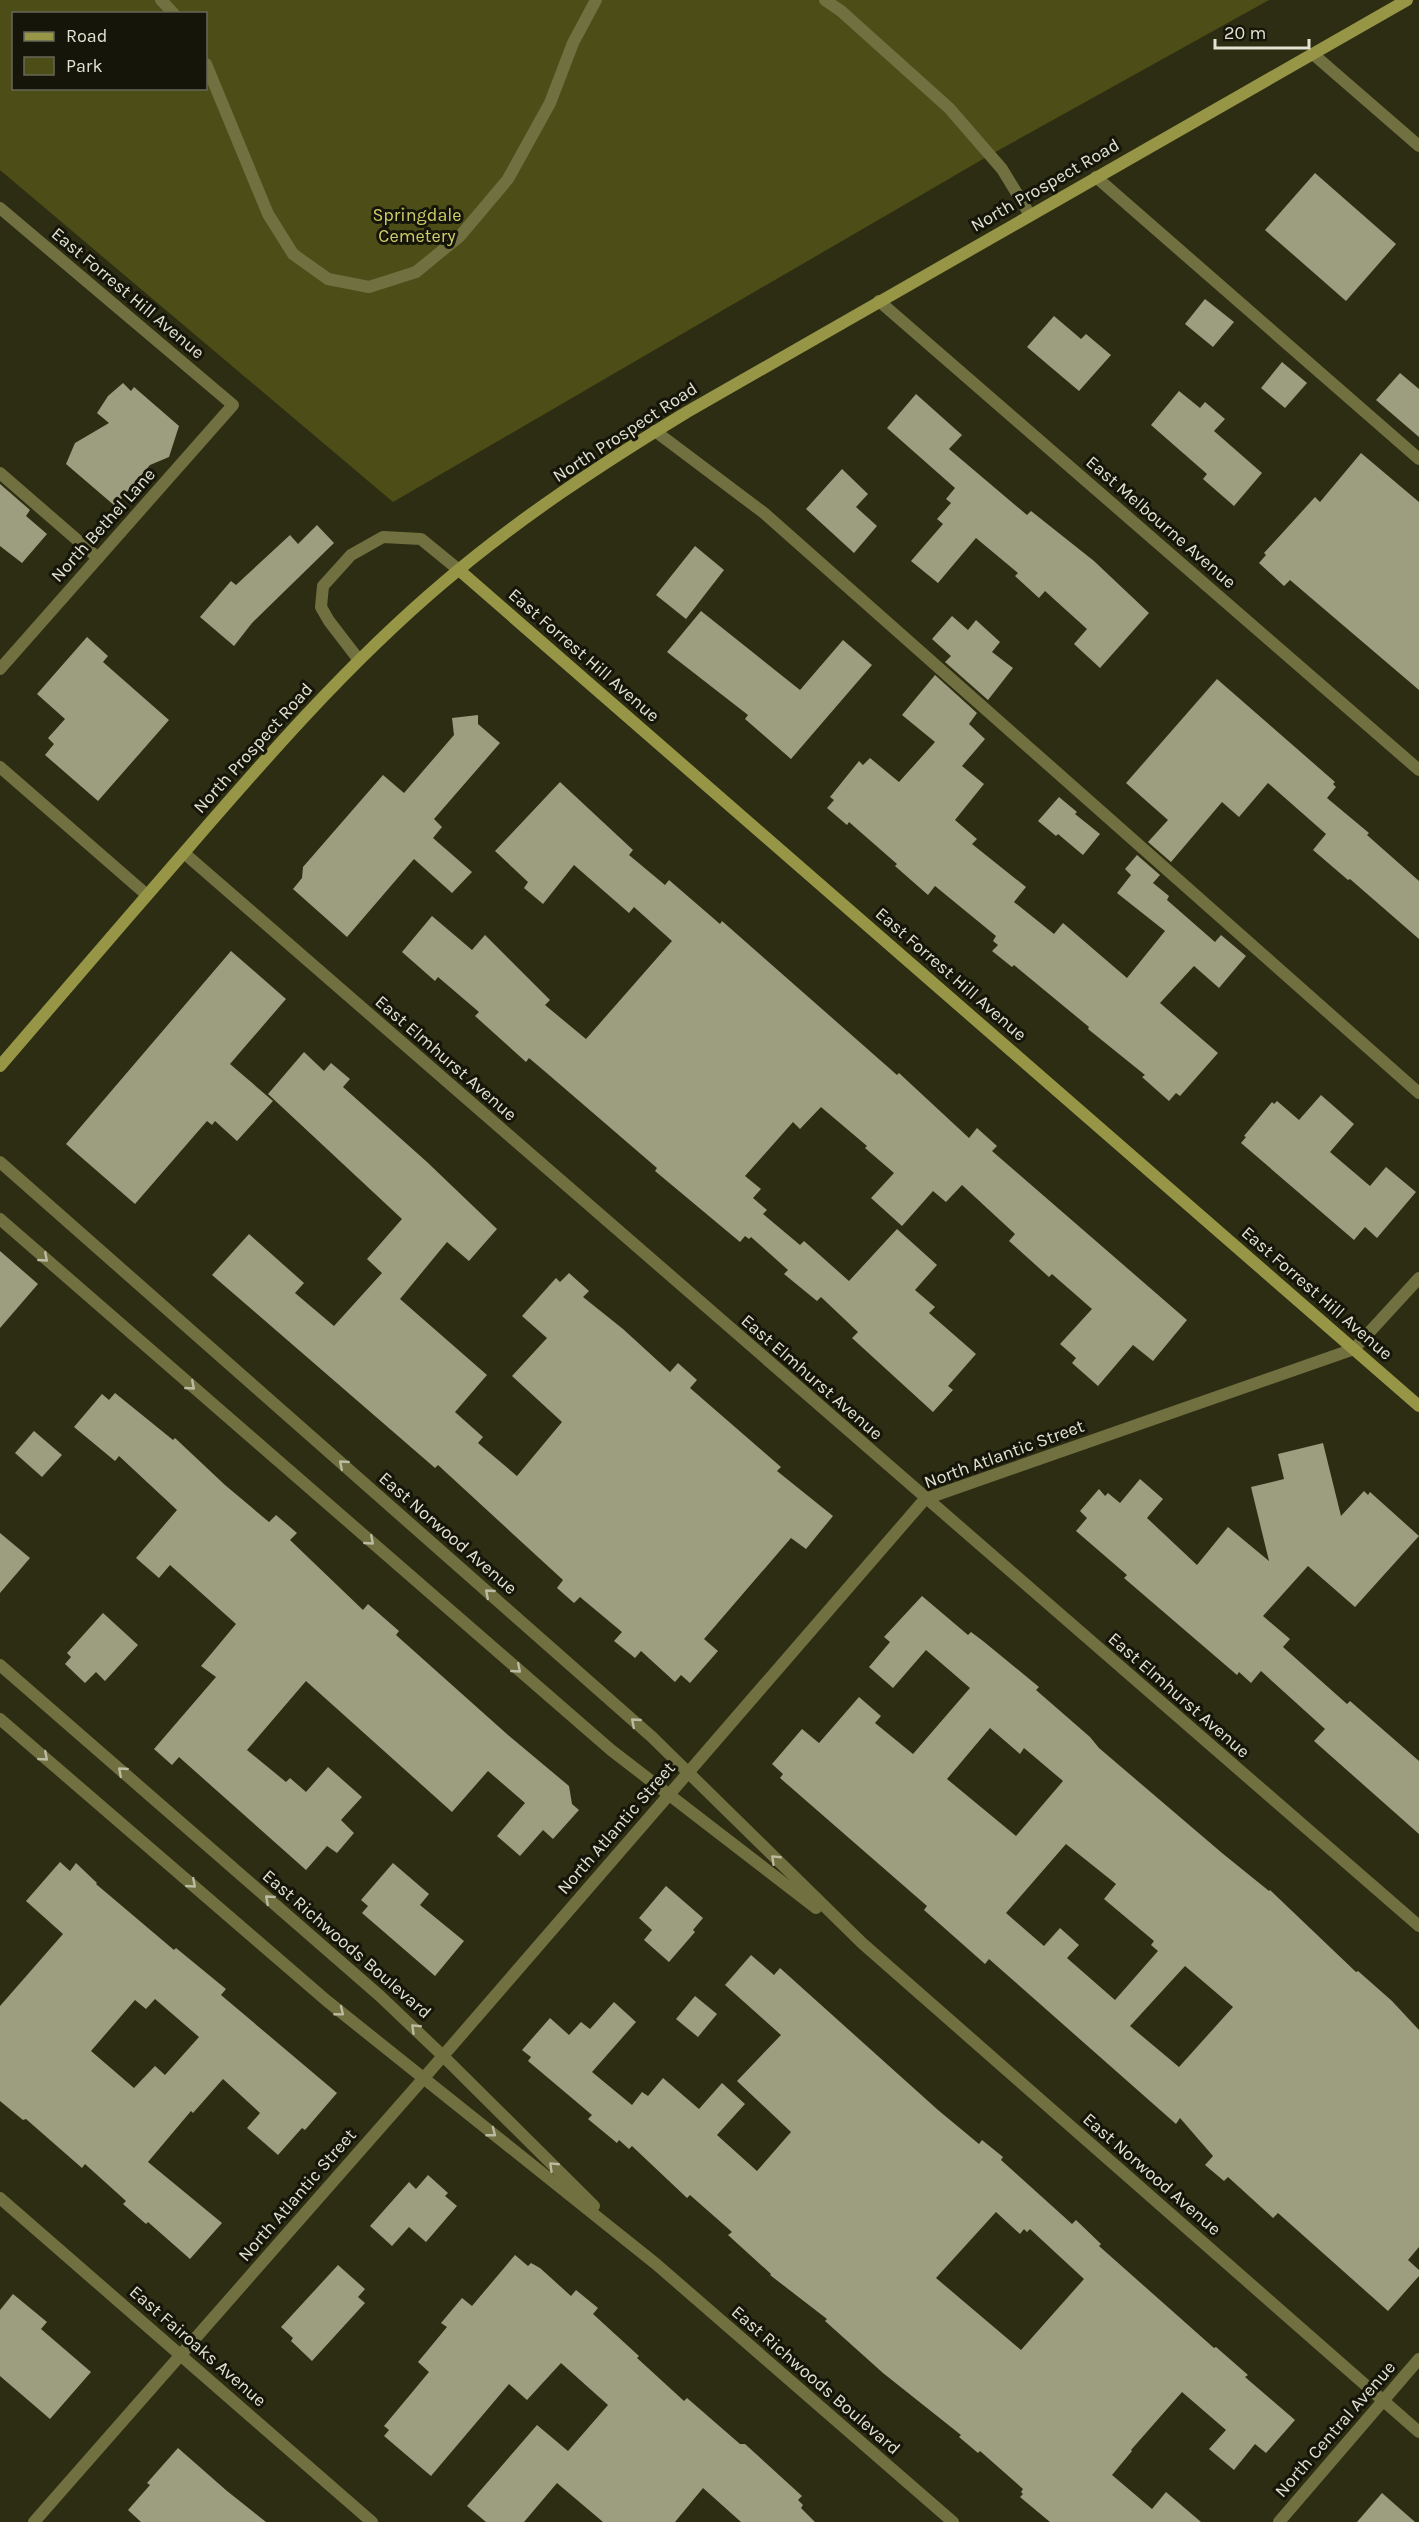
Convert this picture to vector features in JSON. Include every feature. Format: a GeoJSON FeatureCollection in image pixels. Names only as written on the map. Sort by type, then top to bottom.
{"type":"FeatureCollection","features":[{"type":"Feature","properties":{"kind":"main road","name":"North Prospect Road"},"geometry":{"type":"LineString","coordinates":[[0,1066],[256,768],[359,660],[459,570],[582,479],[655,431],[1407,0]]}},
{"type":"Feature","properties":{"kind":"main road","name":"East Forrest Hill Avenue"},"geometry":{"type":"LineString","coordinates":[[459,570],[1419,1406]]}},
{"type":"Feature","properties":{"kind":"street"},"geometry":{"type":"LineString","coordinates":[[161,0],[172,12]]}},
{"type":"Feature","properties":{"kind":"street"},"geometry":{"type":"LineString","coordinates":[[207,66],[268,214],[293,254],[328,279],[369,287],[416,272],[460,236],[508,179],[550,103],[573,42],[596,0]]}},
{"type":"Feature","properties":{"kind":"street"},"geometry":{"type":"LineString","coordinates":[[825,0],[841,11],[950,108],[1002,169],[1030,215]]}},
{"type":"Feature","properties":{"kind":"street"},"geometry":{"type":"LineString","coordinates":[[1313,54],[1419,146]]}},
{"type":"Feature","properties":{"kind":"street"},"geometry":{"type":"LineString","coordinates":[[1096,177],[1419,459]]}},
{"type":"Feature","properties":{"kind":"street","name":"East Forrest Hill Avenue"},"geometry":{"type":"LineString","coordinates":[[0,208],[233,405]]}},
{"type":"Feature","properties":{"kind":"street","name":"East Melbourne Avenue"},"geometry":{"type":"LineString","coordinates":[[879,301],[1419,770]]}},
{"type":"Feature","properties":{"kind":"street","name":"North Bethel Lane"},"geometry":{"type":"LineString","coordinates":[[0,669],[233,405]]}},
{"type":"Feature","properties":{"kind":"street"},"geometry":{"type":"LineString","coordinates":[[655,431],[764,513],[1419,1093]]}},
{"type":"Feature","properties":{"kind":"street"},"geometry":{"type":"LineString","coordinates":[[0,473],[98,558]]}},
{"type":"Feature","properties":{"kind":"street"},"geometry":{"type":"LineString","coordinates":[[359,660],[321,607],[323,586],[351,555],[383,537],[421,539],[459,570]]}},
{"type":"Feature","properties":{"kind":"street"},"geometry":{"type":"LineString","coordinates":[[0,767],[147,896]]}},
{"type":"Feature","properties":{"kind":"street","name":"East Elmhurst Avenue"},"geometry":{"type":"LineString","coordinates":[[184,853],[1419,1926]]}},
{"type":"Feature","properties":{"kind":"street","name":"East Norwood Avenue"},"geometry":{"type":"LineString","coordinates":[[0,1162],[652,1737],[862,1943],[1419,2432]]}},
{"type":"Feature","properties":{"kind":"street","name":"East Norwood Avenue"},"geometry":{"type":"LineString","coordinates":[[0,1219],[611,1750],[862,1943]]}},
{"type":"Feature","properties":{"kind":"street"},"geometry":{"type":"LineString","coordinates":[[1354,1348],[1419,1278]]}},
{"type":"Feature","properties":{"kind":"street","name":"North Atlantic Street"},"geometry":{"type":"LineString","coordinates":[[34,2522],[423,2079],[925,1499],[1354,1348]]}},
{"type":"Feature","properties":{"kind":"street","name":"East Richwoods Boulevard"},"geometry":{"type":"LineString","coordinates":[[0,1665],[380,1996],[656,2264]]}},
{"type":"Feature","properties":{"kind":"street","name":"East Richwoods Boulevard"},"geometry":{"type":"LineString","coordinates":[[0,1719],[327,2001],[656,2264],[952,2522]]}},
{"type":"Feature","properties":{"kind":"street","name":"East Fairoaks Avenue"},"geometry":{"type":"LineString","coordinates":[[0,2198],[372,2522]]}},
{"type":"Feature","properties":{"kind":"street","name":"North Central Avenue"},"geometry":{"type":"LineString","coordinates":[[1279,2522],[1419,2359]]}},
{"type":"Feature","properties":{"kind":"green space","name":"Springdale Cemetery"},"geometry":{"type":"Polygon","coordinates":[[[0,0],[1269,0],[990,155],[393,502],[0,170],[0,0]]]}},
{"type":"Feature","properties":{"kind":"building"},"geometry":{"type":"Polygon","coordinates":[[[1315,173],[1396,244],[1346,301],[1265,230],[1315,173]]]}},
{"type":"Feature","properties":{"kind":"building"},"geometry":{"type":"Polygon","coordinates":[[[1205,299],[1234,322],[1213,347],[1185,324],[1205,299]]]}},
{"type":"Feature","properties":{"kind":"building"},"geometry":{"type":"Polygon","coordinates":[[[1054,316],[1081,339],[1086,334],[1111,355],[1079,391],[1027,347],[1054,316]]]}},
{"type":"Feature","properties":{"kind":"building"},"geometry":{"type":"Polygon","coordinates":[[[1282,362],[1307,383],[1285,408],[1261,388],[1282,362]]]}},
{"type":"Feature","properties":{"kind":"building"},"geometry":{"type":"Polygon","coordinates":[[[1400,373],[1419,389],[1419,437],[1376,400],[1400,373]]]}},
{"type":"Feature","properties":{"kind":"building"},"geometry":{"type":"Polygon","coordinates":[[[123,383],[131,391],[134,387],[179,426],[169,457],[150,465],[115,506],[66,464],[75,443],[109,423],[97,413],[108,396],[123,383]]]}},
{"type":"Feature","properties":{"kind":"building"},"geometry":{"type":"Polygon","coordinates":[[[1179,391],[1200,408],[1205,402],[1225,419],[1214,431],[1262,473],[1234,506],[1203,479],[1207,474],[1151,425],[1179,391]]]}},
{"type":"Feature","properties":{"kind":"building"},"geometry":{"type":"Polygon","coordinates":[[[916,394],[962,435],[949,449],[1027,515],[1031,511],[1094,561],[1149,613],[1100,668],[1074,644],[1087,629],[1045,591],[1039,598],[1015,576],[1018,573],[976,538],[938,583],[911,561],[943,524],[937,519],[951,503],[946,499],[955,488],[887,428],[916,394]]]}},
{"type":"Feature","properties":{"kind":"building"},"geometry":{"type":"Polygon","coordinates":[[[1361,453],[1419,502],[1419,690],[1290,580],[1284,586],[1259,563],[1266,555],[1264,553],[1315,497],[1320,502],[1361,453]]]}},
{"type":"Feature","properties":{"kind":"building"},"geometry":{"type":"Polygon","coordinates":[[[842,469],[868,494],[856,507],[877,526],[854,553],[806,509],[842,469]]]}},
{"type":"Feature","properties":{"kind":"building"},"geometry":{"type":"Polygon","coordinates":[[[0,484],[30,510],[26,516],[47,534],[22,563],[0,546],[0,484]]]}},
{"type":"Feature","properties":{"kind":"building"},"geometry":{"type":"Polygon","coordinates":[[[317,525],[334,543],[252,623],[234,646],[200,617],[231,581],[236,585],[290,535],[298,544],[317,525]]]}},
{"type":"Feature","properties":{"kind":"building"},"geometry":{"type":"Polygon","coordinates":[[[695,546],[724,570],[686,619],[656,595],[695,546]]]}},
{"type":"Feature","properties":{"kind":"building"},"geometry":{"type":"Polygon","coordinates":[[[701,611],[800,690],[843,640],[872,665],[791,759],[745,719],[748,715],[667,652],[701,611]]]}},
{"type":"Feature","properties":{"kind":"building"},"geometry":{"type":"Polygon","coordinates":[[[952,616],[968,630],[976,620],[1000,642],[992,652],[1013,668],[988,700],[945,662],[951,656],[932,639],[952,616]]]}},
{"type":"Feature","properties":{"kind":"building"},"geometry":{"type":"Polygon","coordinates":[[[87,637],[108,656],[103,662],[169,720],[98,801],[45,755],[54,744],[48,738],[65,719],[37,694],[87,637]]]}},
{"type":"Feature","properties":{"kind":"building"},"geometry":{"type":"Polygon","coordinates":[[[935,675],[977,713],[969,724],[985,739],[962,766],[984,784],[955,820],[977,839],[972,844],[1026,887],[1014,902],[1054,934],[1063,923],[1127,978],[1165,931],[1117,893],[1131,875],[1125,869],[1137,855],[1160,875],[1153,883],[1169,896],[1167,900],[1215,942],[1221,935],[1246,956],[1219,988],[1194,966],[1160,1003],[1218,1053],[1180,1096],[1176,1093],[1169,1101],[1142,1077],[1145,1075],[1088,1029],[1089,1027],[1014,965],[1012,967],[992,951],[998,945],[993,941],[996,936],[935,886],[928,895],[849,822],[847,825],[827,808],[834,800],[830,797],[859,761],[863,765],[870,758],[899,782],[935,742],[902,715],[935,675]]]}},
{"type":"Feature","properties":{"kind":"building"},"geometry":{"type":"Polygon","coordinates":[[[1217,679],[1335,782],[1333,784],[1336,787],[1327,798],[1369,833],[1367,835],[1419,881],[1419,939],[1313,850],[1326,834],[1268,783],[1239,817],[1222,802],[1171,862],[1148,842],[1168,820],[1126,783],[1217,679]]]}},
{"type":"Feature","properties":{"kind":"building"},"geometry":{"type":"Polygon","coordinates":[[[478,715],[478,724],[500,743],[434,819],[442,827],[433,838],[472,872],[452,893],[414,859],[347,937],[293,889],[302,878],[303,867],[383,775],[404,793],[454,735],[452,718],[478,715]]]}},
{"type":"Feature","properties":{"kind":"building"},"geometry":{"type":"Polygon","coordinates":[[[560,782],[633,850],[629,855],[665,885],[669,880],[720,924],[722,921],[897,1075],[899,1073],[969,1138],[977,1128],[997,1146],[992,1151],[1187,1320],[1153,1361],[1133,1345],[1098,1386],[1072,1363],[1076,1358],[1060,1344],[1092,1309],[1052,1274],[1049,1277],[1009,1241],[1015,1234],[962,1185],[946,1202],[933,1191],[902,1226],[871,1198],[894,1173],[865,1148],[867,1146],[821,1107],[800,1129],[793,1122],[745,1176],[761,1189],[753,1198],[767,1210],[763,1214],[800,1245],[804,1241],[849,1281],[897,1229],[937,1265],[915,1290],[935,1307],[929,1313],[976,1354],[948,1386],[953,1390],[933,1412],[852,1338],[858,1332],[821,1297],[817,1301],[784,1274],[788,1270],[751,1237],[749,1239],[745,1236],[740,1242],[655,1171],[657,1168],[529,1058],[526,1062],[475,1016],[479,1012],[438,977],[435,981],[402,952],[432,916],[472,950],[485,935],[550,1000],[545,1005],[586,1039],[672,941],[634,907],[629,913],[574,865],[543,904],[524,888],[528,882],[495,851],[560,782]]]}},
{"type":"Feature","properties":{"kind":"building"},"geometry":{"type":"Polygon","coordinates":[[[1059,797],[1077,812],[1075,814],[1100,834],[1083,855],[1038,821],[1059,797]]]}},
{"type":"Feature","properties":{"kind":"building"},"geometry":{"type":"Polygon","coordinates":[[[231,951],[286,999],[230,1064],[273,1101],[237,1141],[215,1121],[212,1125],[207,1121],[135,1204],[66,1144],[231,951]]]}},
{"type":"Feature","properties":{"kind":"building"},"geometry":{"type":"Polygon","coordinates":[[[304,1052],[324,1071],[331,1063],[350,1079],[343,1087],[427,1162],[497,1229],[469,1261],[447,1242],[400,1299],[487,1375],[455,1412],[483,1437],[478,1443],[517,1476],[562,1422],[512,1376],[547,1338],[522,1316],[556,1278],[560,1282],[569,1273],[589,1291],[583,1297],[623,1329],[670,1372],[678,1363],[697,1380],[690,1388],[781,1467],[777,1471],[833,1516],[806,1549],[791,1538],[704,1639],[718,1651],[690,1683],[681,1675],[675,1682],[641,1651],[635,1658],[614,1641],[622,1632],[580,1597],[574,1603],[557,1588],[563,1580],[438,1465],[435,1468],[212,1275],[249,1234],[304,1283],[295,1293],[334,1326],[382,1273],[367,1259],[402,1219],[268,1094],[304,1052]]]}},
{"type":"Feature","properties":{"kind":"building"},"geometry":{"type":"Polygon","coordinates":[[[1321,1095],[1354,1124],[1330,1152],[1370,1186],[1386,1167],[1416,1192],[1377,1238],[1365,1227],[1354,1240],[1241,1143],[1246,1137],[1244,1136],[1272,1102],[1274,1104],[1277,1101],[1299,1120],[1321,1095]]]}},
{"type":"Feature","properties":{"kind":"building"},"geometry":{"type":"Polygon","coordinates":[[[0,1251],[38,1284],[0,1328],[0,1251]]]}},
{"type":"Feature","properties":{"kind":"building"},"geometry":{"type":"Polygon","coordinates":[[[115,1393],[173,1440],[175,1438],[269,1522],[276,1515],[297,1533],[290,1540],[363,1610],[368,1604],[399,1631],[396,1635],[569,1786],[572,1804],[579,1810],[553,1839],[543,1830],[520,1856],[497,1836],[525,1803],[488,1771],[452,1812],[306,1681],[247,1750],[286,1782],[290,1778],[306,1792],[328,1767],[362,1797],[341,1820],[354,1833],[337,1853],[327,1846],[306,1870],[179,1757],[172,1765],[154,1749],[216,1677],[201,1666],[236,1624],[170,1565],[159,1578],[136,1558],[177,1510],[119,1456],[115,1461],[74,1427],[102,1394],[109,1400],[115,1393]]]}},
{"type":"Feature","properties":{"kind":"building"},"geometry":{"type":"Polygon","coordinates":[[[34,1431],[62,1455],[42,1477],[15,1453],[34,1431]]]}},
{"type":"Feature","properties":{"kind":"building"},"geometry":{"type":"Polygon","coordinates":[[[1323,1443],[1341,1516],[1364,1491],[1368,1495],[1370,1492],[1419,1536],[1355,1607],[1308,1566],[1263,1616],[1290,1639],[1283,1647],[1347,1704],[1350,1701],[1419,1761],[1419,1834],[1314,1741],[1325,1729],[1261,1671],[1251,1683],[1239,1672],[1237,1675],[1124,1578],[1127,1575],[1076,1531],[1087,1518],[1080,1511],[1099,1489],[1105,1496],[1108,1493],[1120,1503],[1140,1479],[1163,1499],[1147,1518],[1197,1565],[1228,1527],[1269,1561],[1251,1487],[1284,1479],[1278,1454],[1323,1443]]]}},
{"type":"Feature","properties":{"kind":"building"},"geometry":{"type":"Polygon","coordinates":[[[0,1533],[30,1558],[0,1593],[0,1533]]]}},
{"type":"Feature","properties":{"kind":"building"},"geometry":{"type":"Polygon","coordinates":[[[922,1596],[968,1635],[971,1632],[1039,1687],[1036,1690],[1090,1737],[1099,1748],[1222,1853],[1270,1890],[1356,1972],[1358,1971],[1392,2001],[1419,2030],[1419,2247],[1408,2260],[1419,2270],[1419,2276],[1388,2311],[1278,2213],[1273,2218],[1228,2177],[1224,2181],[1205,2165],[1213,2156],[1180,2118],[1176,2124],[989,1959],[985,1964],[924,1910],[927,1906],[780,1778],[783,1774],[772,1764],[802,1729],[819,1743],[859,1697],[881,1716],[875,1723],[913,1754],[970,1688],[926,1650],[893,1688],[869,1667],[890,1642],[884,1637],[922,1596]],[[990,1728],[947,1779],[1016,1836],[1063,1781],[1024,1748],[1020,1754],[990,1728]],[[1066,1844],[1006,1913],[1044,1946],[1060,1928],[1079,1945],[1067,1958],[1115,2000],[1158,1951],[1151,1945],[1154,1941],[1104,1899],[1116,1884],[1066,1844]],[[1185,1966],[1130,2026],[1179,2067],[1233,2007],[1185,1966]]]}},
{"type":"Feature","properties":{"kind":"building"},"geometry":{"type":"Polygon","coordinates":[[[103,1613],[138,1645],[105,1681],[96,1672],[85,1683],[65,1664],[71,1657],[67,1653],[103,1613]]]}},
{"type":"Feature","properties":{"kind":"building"},"geometry":{"type":"Polygon","coordinates":[[[60,1862],[70,1871],[76,1863],[96,1884],[174,1950],[176,1948],[226,1989],[221,1995],[337,2093],[305,2130],[302,2128],[278,2155],[247,2128],[260,2113],[223,2079],[193,2113],[191,2111],[148,2162],[222,2223],[190,2259],[148,2222],[146,2224],[123,2204],[126,2201],[85,2164],[82,2168],[26,2119],[23,2120],[0,2101],[0,2006],[63,1934],[26,1901],[60,1862]],[[155,1999],[146,2009],[135,2000],[91,2051],[134,2088],[155,2066],[165,2075],[199,2037],[155,1999]]]}},
{"type":"Feature","properties":{"kind":"building"},"geometry":{"type":"Polygon","coordinates":[[[393,1863],[429,1894],[420,1905],[464,1941],[435,1976],[362,1913],[368,1906],[361,1900],[393,1863]]]}},
{"type":"Feature","properties":{"kind":"building"},"geometry":{"type":"Polygon","coordinates":[[[666,1886],[703,1918],[693,1930],[695,1932],[669,1962],[644,1940],[652,1930],[639,1918],[666,1886]]]}},
{"type":"Feature","properties":{"kind":"building"},"geometry":{"type":"Polygon","coordinates":[[[751,1955],[774,1975],[780,1968],[938,2110],[979,2144],[982,2140],[1003,2157],[1001,2160],[1072,2224],[1076,2220],[1101,2244],[1099,2246],[1214,2348],[1216,2347],[1248,2375],[1245,2377],[1295,2420],[1266,2453],[1255,2444],[1234,2470],[1209,2449],[1226,2430],[1182,2392],[1112,2475],[1152,2509],[1166,2492],[1201,2522],[1050,2522],[1020,2497],[1023,2489],[980,2451],[978,2453],[959,2437],[961,2435],[883,2373],[825,2321],[827,2319],[770,2275],[728,2235],[732,2232],[690,2195],[687,2198],[632,2146],[629,2149],[619,2140],[617,2143],[588,2119],[592,2115],[528,2061],[531,2057],[522,2050],[550,2018],[569,2035],[581,2022],[590,2029],[614,2002],[636,2022],[592,2072],[632,2105],[642,2092],[648,2096],[663,2078],[699,2109],[722,2083],[745,2104],[717,2135],[757,2171],[791,2132],[737,2081],[781,2035],[725,1985],[751,1955]],[[996,2212],[936,2278],[1021,2350],[1084,2279],[1030,2229],[1027,2232],[1024,2229],[1020,2234],[996,2212]]]}},
{"type":"Feature","properties":{"kind":"building"},"geometry":{"type":"Polygon","coordinates":[[[695,1996],[717,2014],[698,2037],[676,2019],[695,1996]]]}},
{"type":"Feature","properties":{"kind":"building"},"geometry":{"type":"Polygon","coordinates":[[[428,2175],[448,2193],[445,2196],[457,2206],[426,2242],[409,2227],[392,2246],[370,2226],[409,2182],[416,2189],[428,2175]]]}},
{"type":"Feature","properties":{"kind":"building"},"geometry":{"type":"Polygon","coordinates":[[[515,2255],[528,2266],[531,2263],[540,2268],[571,2296],[576,2290],[598,2308],[593,2314],[639,2356],[637,2358],[684,2401],[687,2398],[740,2444],[745,2444],[802,2496],[798,2500],[803,2505],[801,2508],[815,2522],[741,2522],[703,2488],[675,2522],[603,2522],[557,2483],[524,2522],[486,2522],[467,2506],[537,2425],[568,2451],[608,2405],[561,2363],[527,2400],[509,2384],[431,2476],[384,2436],[389,2430],[384,2426],[429,2372],[418,2362],[447,2327],[441,2323],[462,2298],[472,2306],[515,2255]]]}},
{"type":"Feature","properties":{"kind":"building"},"geometry":{"type":"Polygon","coordinates":[[[338,2265],[365,2289],[358,2297],[365,2303],[312,2361],[291,2341],[293,2338],[281,2327],[338,2265]]]}},
{"type":"Feature","properties":{"kind":"building"},"geometry":{"type":"Polygon","coordinates":[[[13,2294],[47,2322],[41,2329],[91,2372],[50,2419],[0,2376],[0,2310],[13,2294]]]}},
{"type":"Feature","properties":{"kind":"building"},"geometry":{"type":"Polygon","coordinates":[[[178,2448],[266,2522],[141,2522],[128,2510],[150,2485],[147,2483],[178,2448]]]}},
{"type":"Feature","properties":{"kind":"building"},"geometry":{"type":"Polygon","coordinates":[[[1382,2493],[1415,2522],[1357,2522],[1382,2493]]]}}]}
